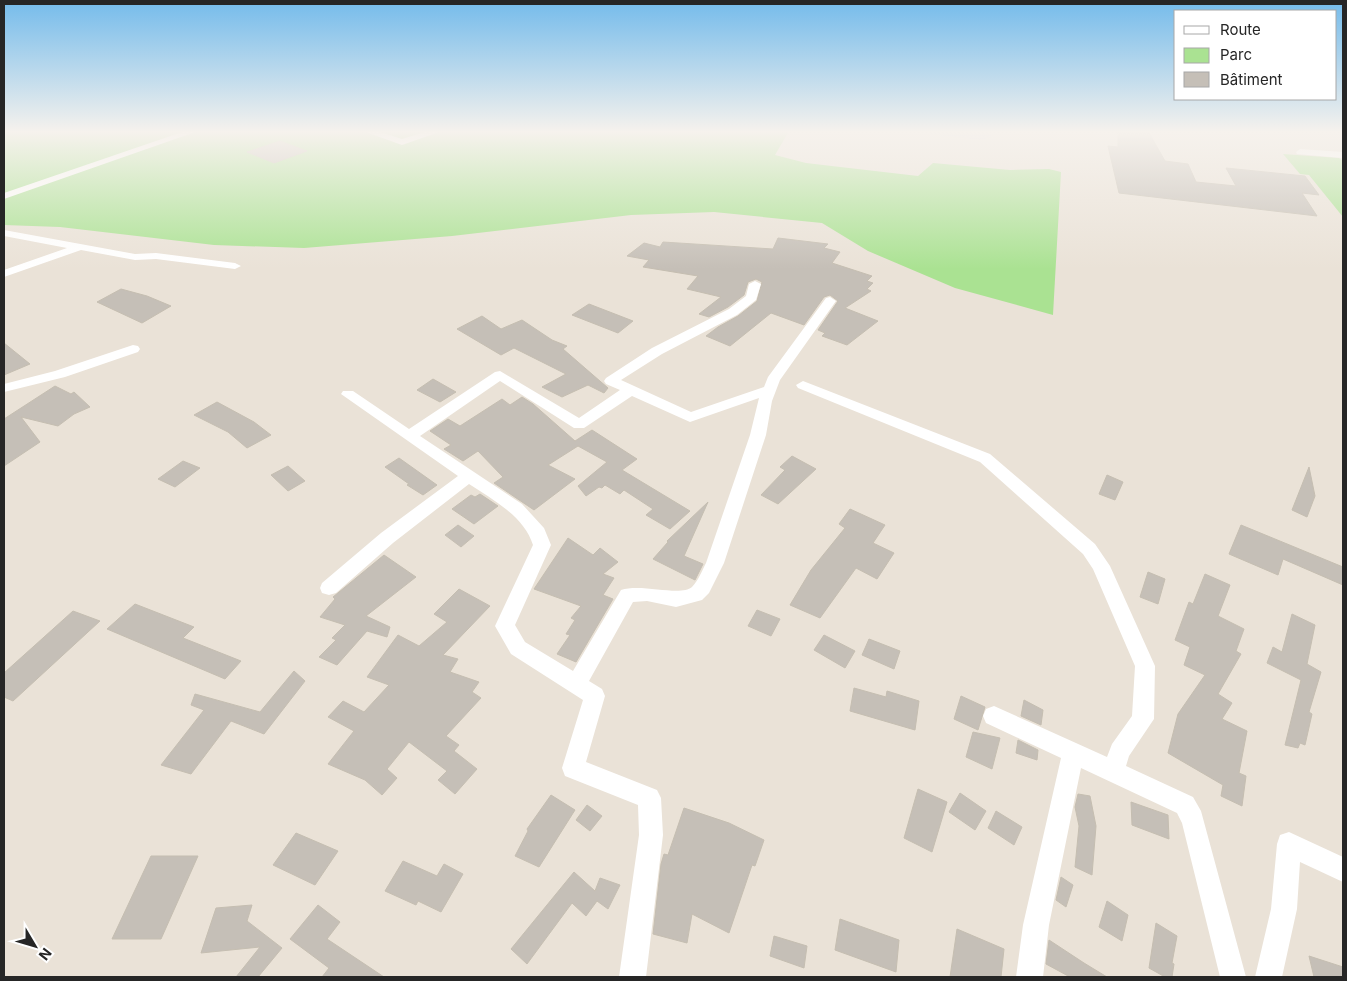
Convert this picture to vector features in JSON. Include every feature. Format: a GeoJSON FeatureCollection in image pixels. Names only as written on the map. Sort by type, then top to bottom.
{"type":"FeatureCollection","features":[{"type":"Feature","properties":{"kind":"street"},"geometry":{"type":"LineString","coordinates":[[4,196],[61,177]]}},
{"type":"Feature","properties":{"kind":"street"},"geometry":{"type":"LineString","coordinates":[[4,233],[135,257],[156,256],[235,266]]}},
{"type":"Feature","properties":{"kind":"street"},"geometry":{"type":"LineString","coordinates":[[4,274],[78,248]]}},
{"type":"Feature","properties":{"kind":"street"},"geometry":{"type":"LineString","coordinates":[[755,284],[752,297],[733,312],[657,351],[611,381],[690,417],[770,389]]}},
{"type":"Feature","properties":{"kind":"street"},"geometry":{"type":"LineString","coordinates":[[576,684],[628,595],[647,594],[676,599],[695,595],[702,588],[715,563],[752,453],[773,380],[830,301]]}},
{"type":"Feature","properties":{"kind":"street"},"geometry":{"type":"LineString","coordinates":[[4,388],[60,374],[133,349]]}},
{"type":"Feature","properties":{"kind":"street"},"geometry":{"type":"LineString","coordinates":[[409,436],[500,375],[579,425],[632,389]]}},
{"type":"Feature","properties":{"kind":"street"},"geometry":{"type":"LineString","coordinates":[[803,385],[986,458],[1089,549],[1101,566],[1145,666],[1143,719],[1120,751],[1113,772]]}},
{"type":"Feature","properties":{"kind":"street"},"geometry":{"type":"LineString","coordinates":[[348,394],[516,508],[538,533],[542,546],[505,626],[518,648],[595,696],[574,768],[649,798],[651,835],[632,977]]}},
{"type":"Feature","properties":{"kind":"street"},"geometry":{"type":"LineString","coordinates":[[329,588],[386,538],[469,476]]}},
{"type":"Feature","properties":{"kind":"street"},"geometry":{"type":"LineString","coordinates":[[994,716],[1185,805],[1193,819],[1233,977]]}},
{"type":"Feature","properties":{"kind":"street"},"geometry":{"type":"LineString","coordinates":[[1028,977],[1036,925],[1073,753]]}},
{"type":"Feature","properties":{"kind":"street"},"geometry":{"type":"LineString","coordinates":[[1268,977],[1284,909],[1288,844],[1343,870]]}},
{"type":"Feature","properties":{"kind":"green space"},"geometry":{"type":"Polygon","coordinates":[[[4,177],[1061,177],[1053,315],[955,288],[868,251],[822,223],[714,212],[631,215],[452,236],[304,248],[214,245],[60,227],[4,225],[4,177]]]}},
{"type":"Feature","properties":{"kind":"green space"},"geometry":{"type":"Polygon","coordinates":[[[1310,177],[1343,177],[1343,217],[1310,177]]]}},
{"type":"Feature","properties":{"kind":"building"},"geometry":{"type":"Polygon","coordinates":[[[1115,177],[1194,177],[1196,182],[1236,186],[1231,177],[1306,177],[1319,195],[1302,193],[1317,216],[1119,193],[1115,177]]]}},
{"type":"Feature","properties":{"kind":"building"},"geometry":{"type":"Polygon","coordinates":[[[778,238],[828,244],[824,248],[840,252],[832,263],[872,276],[867,281],[873,283],[867,289],[871,291],[845,308],[878,321],[847,345],[822,336],[825,333],[818,330],[838,301],[830,295],[824,297],[804,325],[771,313],[730,346],[706,336],[738,316],[757,301],[762,282],[756,279],[748,282],[744,295],[728,307],[709,317],[699,314],[721,297],[687,289],[698,276],[643,267],[649,260],[627,256],[644,243],[660,247],[663,242],[773,249],[778,238]]]}},
{"type":"Feature","properties":{"kind":"building"},"geometry":{"type":"Polygon","coordinates":[[[121,289],[147,296],[171,306],[142,323],[97,302],[121,289]]]}},
{"type":"Feature","properties":{"kind":"building"},"geometry":{"type":"Polygon","coordinates":[[[589,304],[633,321],[618,333],[572,315],[589,304]]]}},
{"type":"Feature","properties":{"kind":"building"},"geometry":{"type":"Polygon","coordinates":[[[482,316],[501,329],[522,320],[552,340],[567,346],[563,349],[608,388],[604,393],[588,385],[562,397],[542,387],[566,374],[514,348],[501,355],[457,329],[482,316]]]}},
{"type":"Feature","properties":{"kind":"building"},"geometry":{"type":"Polygon","coordinates":[[[4,343],[30,364],[4,375],[4,343]]]}},
{"type":"Feature","properties":{"kind":"building"},"geometry":{"type":"Polygon","coordinates":[[[433,379],[456,392],[440,402],[417,390],[433,379]]]}},
{"type":"Feature","properties":{"kind":"building"},"geometry":{"type":"Polygon","coordinates":[[[55,386],[71,394],[74,392],[90,407],[74,414],[58,426],[21,417],[40,442],[4,466],[4,419],[55,386]]]}},
{"type":"Feature","properties":{"kind":"building"},"geometry":{"type":"Polygon","coordinates":[[[522,397],[533,404],[575,441],[592,430],[637,459],[622,470],[690,511],[670,529],[646,515],[653,509],[624,490],[620,494],[605,485],[586,496],[578,486],[607,462],[578,446],[548,465],[575,479],[534,510],[494,483],[503,477],[478,451],[463,461],[444,449],[451,445],[430,431],[448,419],[460,426],[502,399],[510,405],[522,397]]]}},
{"type":"Feature","properties":{"kind":"building"},"geometry":{"type":"Polygon","coordinates":[[[217,402],[254,422],[271,435],[247,448],[228,432],[194,415],[217,402]]]}},
{"type":"Feature","properties":{"kind":"building"},"geometry":{"type":"Polygon","coordinates":[[[792,456],[816,469],[778,504],[761,495],[785,470],[780,467],[792,456]]]}},
{"type":"Feature","properties":{"kind":"building"},"geometry":{"type":"Polygon","coordinates":[[[399,458],[437,485],[423,495],[407,485],[409,484],[385,467],[399,458]]]}},
{"type":"Feature","properties":{"kind":"building"},"geometry":{"type":"Polygon","coordinates":[[[183,461],[200,468],[175,487],[158,479],[183,461]]]}},
{"type":"Feature","properties":{"kind":"building"},"geometry":{"type":"Polygon","coordinates":[[[288,466],[305,481],[288,491],[271,475],[288,466]]]}},
{"type":"Feature","properties":{"kind":"building"},"geometry":{"type":"Polygon","coordinates":[[[1309,467],[1315,496],[1307,517],[1292,510],[1309,467]]]}},
{"type":"Feature","properties":{"kind":"building"},"geometry":{"type":"Polygon","coordinates":[[[1107,475],[1123,482],[1115,500],[1099,494],[1107,475]]]}},
{"type":"Feature","properties":{"kind":"building"},"geometry":{"type":"Polygon","coordinates":[[[480,494],[498,506],[474,524],[452,509],[471,495],[475,497],[480,494]]]}},
{"type":"Feature","properties":{"kind":"building"},"geometry":{"type":"Polygon","coordinates":[[[708,502],[684,556],[703,564],[695,580],[653,559],[667,541],[708,502]]]}},
{"type":"Feature","properties":{"kind":"building"},"geometry":{"type":"Polygon","coordinates":[[[850,509],[885,525],[873,543],[894,553],[877,579],[856,568],[820,618],[790,605],[811,570],[845,528],[839,524],[850,509]]]}},
{"type":"Feature","properties":{"kind":"building"},"geometry":{"type":"Polygon","coordinates":[[[458,525],[474,536],[461,547],[445,535],[458,525]]]}},
{"type":"Feature","properties":{"kind":"building"},"geometry":{"type":"Polygon","coordinates":[[[1241,525],[1343,567],[1343,585],[1283,559],[1278,575],[1229,554],[1241,525]]]}},
{"type":"Feature","properties":{"kind":"building"},"geometry":{"type":"Polygon","coordinates":[[[568,538],[593,555],[600,548],[618,562],[603,574],[614,578],[603,595],[613,599],[576,662],[557,654],[570,635],[566,634],[575,620],[571,618],[581,606],[534,589],[568,538]]]}},
{"type":"Feature","properties":{"kind":"building"},"geometry":{"type":"Polygon","coordinates":[[[384,555],[416,577],[366,616],[390,627],[387,637],[367,631],[337,665],[319,657],[336,640],[332,638],[345,625],[320,617],[335,599],[333,597],[384,555]]]}},
{"type":"Feature","properties":{"kind":"building"},"geometry":{"type":"Polygon","coordinates":[[[1148,572],[1165,579],[1158,604],[1140,597],[1148,572]]]}},
{"type":"Feature","properties":{"kind":"building"},"geometry":{"type":"Polygon","coordinates":[[[1205,574],[1230,585],[1218,616],[1244,629],[1236,651],[1241,654],[1218,694],[1232,703],[1222,719],[1247,731],[1239,773],[1246,776],[1242,806],[1221,796],[1223,785],[1168,753],[1178,714],[1205,675],[1184,665],[1190,647],[1175,640],[1189,602],[1193,604],[1205,574]]]}},
{"type":"Feature","properties":{"kind":"building"},"geometry":{"type":"Polygon","coordinates":[[[459,589],[490,606],[443,655],[458,659],[450,672],[479,682],[472,692],[481,698],[446,736],[459,745],[454,751],[477,769],[455,794],[438,780],[447,771],[409,742],[387,769],[397,778],[382,795],[365,780],[328,764],[354,731],[328,717],[343,701],[364,712],[389,685],[367,677],[398,635],[419,646],[447,622],[434,614],[459,589]]]}},
{"type":"Feature","properties":{"kind":"building"},"geometry":{"type":"Polygon","coordinates":[[[135,604],[194,627],[183,638],[241,661],[225,679],[107,629],[135,604]]]}},
{"type":"Feature","properties":{"kind":"building"},"geometry":{"type":"Polygon","coordinates":[[[757,610],[780,619],[771,636],[748,626],[757,610]]]}},
{"type":"Feature","properties":{"kind":"building"},"geometry":{"type":"Polygon","coordinates":[[[73,611],[100,621],[13,701],[4,697],[4,673],[73,611]]]}},
{"type":"Feature","properties":{"kind":"building"},"geometry":{"type":"Polygon","coordinates":[[[1292,614],[1315,625],[1307,664],[1321,672],[1309,712],[1312,714],[1305,745],[1300,743],[1298,748],[1285,745],[1301,680],[1267,663],[1273,647],[1282,652],[1292,614]]]}},
{"type":"Feature","properties":{"kind":"building"},"geometry":{"type":"Polygon","coordinates":[[[824,635],[855,651],[845,668],[814,650],[824,635]]]}},
{"type":"Feature","properties":{"kind":"building"},"geometry":{"type":"Polygon","coordinates":[[[869,639],[900,651],[894,669],[862,655],[869,639]]]}},
{"type":"Feature","properties":{"kind":"building"},"geometry":{"type":"Polygon","coordinates":[[[294,671],[305,681],[264,734],[231,721],[191,774],[161,765],[204,710],[191,705],[195,694],[260,712],[294,671]]]}},
{"type":"Feature","properties":{"kind":"building"},"geometry":{"type":"Polygon","coordinates":[[[854,688],[886,697],[887,691],[919,701],[915,730],[850,711],[854,688]]]}},
{"type":"Feature","properties":{"kind":"building"},"geometry":{"type":"Polygon","coordinates":[[[961,696],[985,707],[978,730],[954,719],[961,696]]]}},
{"type":"Feature","properties":{"kind":"building"},"geometry":{"type":"Polygon","coordinates":[[[1024,700],[1043,710],[1041,725],[1021,716],[1024,700]]]}},
{"type":"Feature","properties":{"kind":"building"},"geometry":{"type":"Polygon","coordinates":[[[973,732],[1000,738],[992,769],[966,757],[973,732]]]}},
{"type":"Feature","properties":{"kind":"building"},"geometry":{"type":"Polygon","coordinates":[[[1018,740],[1038,750],[1037,760],[1016,753],[1018,740]]]}},
{"type":"Feature","properties":{"kind":"building"},"geometry":{"type":"Polygon","coordinates":[[[918,789],[947,802],[932,852],[904,838],[918,789]]]}},
{"type":"Feature","properties":{"kind":"building"},"geometry":{"type":"Polygon","coordinates":[[[960,793],[986,811],[975,830],[949,812],[960,793]]]}},
{"type":"Feature","properties":{"kind":"building"},"geometry":{"type":"Polygon","coordinates":[[[1078,794],[1090,796],[1096,826],[1092,875],[1075,867],[1079,826],[1075,807],[1078,794]]]}},
{"type":"Feature","properties":{"kind":"building"},"geometry":{"type":"Polygon","coordinates":[[[551,795],[575,810],[539,867],[515,856],[528,831],[527,829],[551,795]]]}},
{"type":"Feature","properties":{"kind":"building"},"geometry":{"type":"Polygon","coordinates":[[[1131,802],[1168,815],[1169,839],[1132,825],[1131,802]]]}},
{"type":"Feature","properties":{"kind":"building"},"geometry":{"type":"Polygon","coordinates":[[[587,805],[602,816],[590,831],[576,820],[587,805]]]}},
{"type":"Feature","properties":{"kind":"building"},"geometry":{"type":"Polygon","coordinates":[[[684,808],[729,823],[764,840],[755,866],[752,865],[729,933],[692,914],[687,943],[653,934],[661,864],[664,854],[668,855],[684,808]]]}},
{"type":"Feature","properties":{"kind":"building"},"geometry":{"type":"Polygon","coordinates":[[[996,811],[1022,827],[1014,845],[988,828],[996,811]]]}},
{"type":"Feature","properties":{"kind":"building"},"geometry":{"type":"Polygon","coordinates":[[[296,833],[338,851],[315,885],[273,865],[296,833]]]}},
{"type":"Feature","properties":{"kind":"building"},"geometry":{"type":"Polygon","coordinates":[[[151,856],[198,856],[161,939],[112,939],[151,856]]]}},
{"type":"Feature","properties":{"kind":"building"},"geometry":{"type":"Polygon","coordinates":[[[403,861],[437,876],[444,864],[463,874],[441,912],[418,901],[416,905],[385,891],[403,861]]]}},
{"type":"Feature","properties":{"kind":"building"},"geometry":{"type":"Polygon","coordinates":[[[574,872],[595,891],[600,878],[620,885],[608,909],[597,901],[586,916],[572,903],[527,964],[511,949],[574,872]]]}},
{"type":"Feature","properties":{"kind":"building"},"geometry":{"type":"Polygon","coordinates":[[[1061,877],[1073,885],[1066,907],[1056,900],[1061,877]]]}},
{"type":"Feature","properties":{"kind":"building"},"geometry":{"type":"Polygon","coordinates":[[[1107,901],[1128,915],[1122,941],[1099,927],[1107,901]]]}},
{"type":"Feature","properties":{"kind":"building"},"geometry":{"type":"Polygon","coordinates":[[[252,905],[247,921],[282,948],[258,977],[236,977],[260,947],[201,953],[216,908],[252,905]]]}},
{"type":"Feature","properties":{"kind":"building"},"geometry":{"type":"Polygon","coordinates":[[[318,905],[340,922],[327,939],[384,977],[322,977],[329,968],[290,939],[318,905]]]}},
{"type":"Feature","properties":{"kind":"building"},"geometry":{"type":"Polygon","coordinates":[[[840,919],[899,940],[896,972],[835,950],[840,919]]]}},
{"type":"Feature","properties":{"kind":"building"},"geometry":{"type":"Polygon","coordinates":[[[1156,923],[1177,936],[1172,963],[1174,964],[1172,977],[1165,977],[1149,968],[1156,923]]]}},
{"type":"Feature","properties":{"kind":"building"},"geometry":{"type":"Polygon","coordinates":[[[957,929],[1004,949],[1001,977],[950,977],[957,929]]]}},
{"type":"Feature","properties":{"kind":"building"},"geometry":{"type":"Polygon","coordinates":[[[774,936],[807,946],[804,968],[770,956],[774,936]]]}},
{"type":"Feature","properties":{"kind":"building"},"geometry":{"type":"Polygon","coordinates":[[[1049,940],[1107,977],[1070,977],[1046,964],[1049,940]]]}},
{"type":"Feature","properties":{"kind":"building"},"geometry":{"type":"Polygon","coordinates":[[[1309,956],[1343,967],[1343,977],[1314,977],[1309,956]]]}}]}
